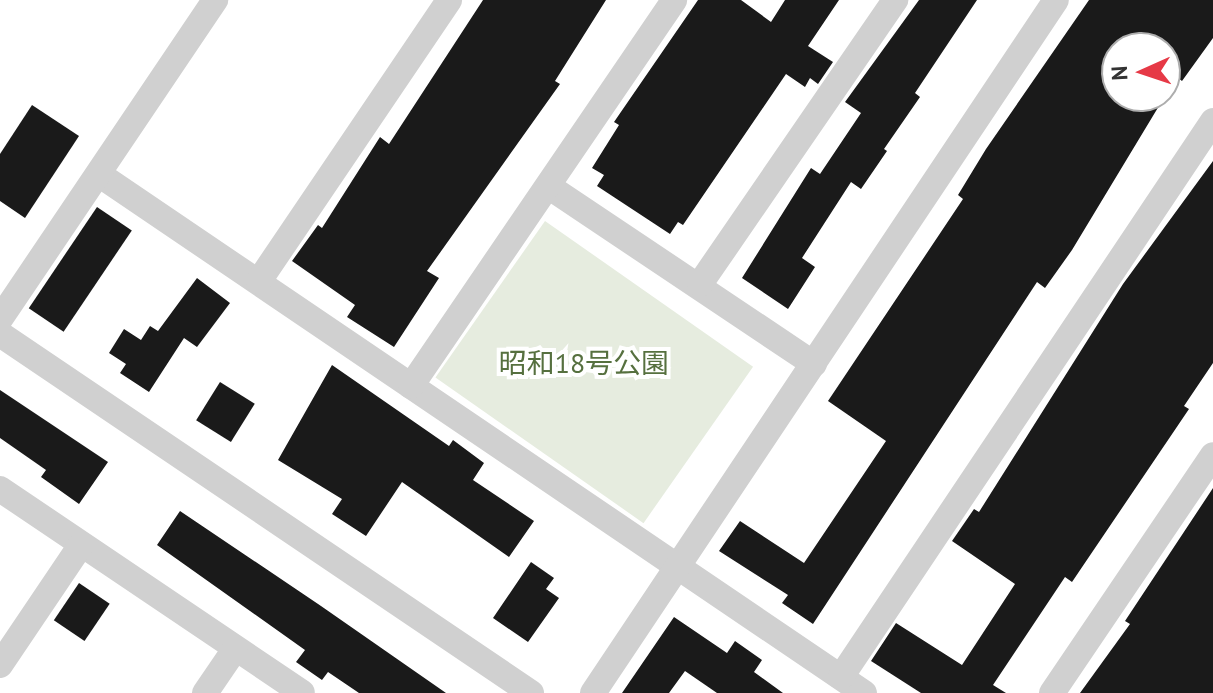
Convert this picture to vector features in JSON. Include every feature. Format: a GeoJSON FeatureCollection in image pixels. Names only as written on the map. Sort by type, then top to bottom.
{"type":"FeatureCollection","features":[{"type":"Feature","properties":{"kind":"street"},"geometry":{"type":"LineString","coordinates":[[0,319],[100,175],[215,0]]}},
{"type":"Feature","properties":{"kind":"street"},"geometry":{"type":"LineString","coordinates":[[259,281],[449,0]]}},
{"type":"Feature","properties":{"kind":"street"},"geometry":{"type":"LineString","coordinates":[[411,386],[674,0]]}},
{"type":"Feature","properties":{"kind":"street"},"geometry":{"type":"LineString","coordinates":[[700,284],[895,0]]}},
{"type":"Feature","properties":{"kind":"street"},"geometry":{"type":"LineString","coordinates":[[593,693],[1056,0]]}},
{"type":"Feature","properties":{"kind":"street"},"geometry":{"type":"LineString","coordinates":[[841,677],[1213,121]]}},
{"type":"Feature","properties":{"kind":"street"},"geometry":{"type":"LineString","coordinates":[[100,175],[681,565],[864,693]]}},
{"type":"Feature","properties":{"kind":"street"},"geometry":{"type":"LineString","coordinates":[[548,186],[700,284],[814,364]]}},
{"type":"Feature","properties":{"kind":"street"},"geometry":{"type":"LineString","coordinates":[[0,334],[531,693]]}},
{"type":"Feature","properties":{"kind":"street"},"geometry":{"type":"LineString","coordinates":[[1052,693],[1213,455]]}},
{"type":"Feature","properties":{"kind":"street"},"geometry":{"type":"LineString","coordinates":[[0,489],[302,693]]}},
{"type":"Feature","properties":{"kind":"street"},"geometry":{"type":"LineString","coordinates":[[0,665],[81,545]]}},
{"type":"Feature","properties":{"kind":"street"},"geometry":{"type":"LineString","coordinates":[[205,693],[235,649]]}},
{"type":"Feature","properties":{"kind":"green space","name":"昭和18号公園"},"geometry":{"type":"Polygon","coordinates":[[[545,221],[753,367],[644,523],[435,377],[545,221]]]}},
{"type":"Feature","properties":{"kind":"building"},"geometry":{"type":"Polygon","coordinates":[[[483,0],[606,0],[555,81],[560,84],[427,271],[439,278],[394,347],[347,317],[355,305],[292,261],[318,225],[322,228],[380,137],[389,144],[483,0]]]}},
{"type":"Feature","properties":{"kind":"building"},"geometry":{"type":"Polygon","coordinates":[[[698,0],[741,0],[771,22],[785,0],[839,0],[808,46],[833,62],[818,84],[810,78],[805,87],[786,74],[683,225],[678,222],[670,234],[597,186],[604,175],[592,168],[619,125],[614,122],[698,0]]]}},
{"type":"Feature","properties":{"kind":"building"},"geometry":{"type":"Polygon","coordinates":[[[919,0],[977,0],[915,93],[920,97],[884,149],[887,151],[861,189],[851,182],[802,258],[815,267],[788,309],[742,278],[811,168],[820,174],[861,113],[845,102],[919,0]]]}},
{"type":"Feature","properties":{"kind":"building"},"geometry":{"type":"Polygon","coordinates":[[[1089,0],[1213,0],[1213,38],[1182,81],[1181,32],[1101,32],[1101,112],[1155,112],[1072,250],[1045,288],[1037,282],[813,624],[782,603],[788,595],[719,551],[740,521],[804,563],[886,441],[828,401],[963,199],[958,195],[986,149],[1089,0]]]}},
{"type":"Feature","properties":{"kind":"building"},"geometry":{"type":"Polygon","coordinates":[[[32,105],[79,136],[25,218],[0,201],[0,154],[32,105]]]}},
{"type":"Feature","properties":{"kind":"building"},"geometry":{"type":"Polygon","coordinates":[[[1213,161],[1213,363],[1184,406],[1189,409],[1072,582],[1065,577],[993,685],[1006,693],[921,693],[871,661],[896,623],[962,665],[1015,584],[952,541],[974,509],[979,512],[1123,284],[1213,161]]]}},
{"type":"Feature","properties":{"kind":"building"},"geometry":{"type":"Polygon","coordinates":[[[97,207],[132,230],[64,332],[29,308],[97,207]]]}},
{"type":"Feature","properties":{"kind":"building"},"geometry":{"type":"Polygon","coordinates":[[[197,278],[230,303],[197,347],[184,338],[149,392],[120,373],[126,364],[109,353],[124,329],[141,340],[150,326],[158,331],[197,278]]]}},
{"type":"Feature","properties":{"kind":"building"},"geometry":{"type":"Polygon","coordinates":[[[332,365],[449,446],[453,440],[484,463],[473,480],[534,521],[509,557],[402,482],[366,536],[332,514],[342,499],[278,460],[332,365]]]}},
{"type":"Feature","properties":{"kind":"building"},"geometry":{"type":"Polygon","coordinates":[[[220,382],[255,404],[231,442],[196,420],[220,382]]]}},
{"type":"Feature","properties":{"kind":"building"},"geometry":{"type":"Polygon","coordinates":[[[0,390],[108,462],[79,504],[41,477],[46,470],[0,438],[0,390]]]}},
{"type":"Feature","properties":{"kind":"building"},"geometry":{"type":"Polygon","coordinates":[[[1213,488],[1213,693],[1080,693],[1130,624],[1125,621],[1213,488]]]}},
{"type":"Feature","properties":{"kind":"building"},"geometry":{"type":"Polygon","coordinates":[[[180,511],[446,693],[359,693],[328,672],[322,680],[296,662],[305,650],[157,545],[180,511]]]}},
{"type":"Feature","properties":{"kind":"building"},"geometry":{"type":"Polygon","coordinates":[[[531,562],[554,578],[546,589],[559,598],[528,642],[493,618],[531,562]]]}},
{"type":"Feature","properties":{"kind":"building"},"geometry":{"type":"Polygon","coordinates":[[[79,583],[110,604],[85,641],[54,620],[79,583]]]}},
{"type":"Feature","properties":{"kind":"building"},"geometry":{"type":"Polygon","coordinates":[[[674,617],[727,653],[735,641],[762,660],[754,672],[783,693],[717,693],[685,671],[669,693],[622,693],[674,617]]]}}]}
